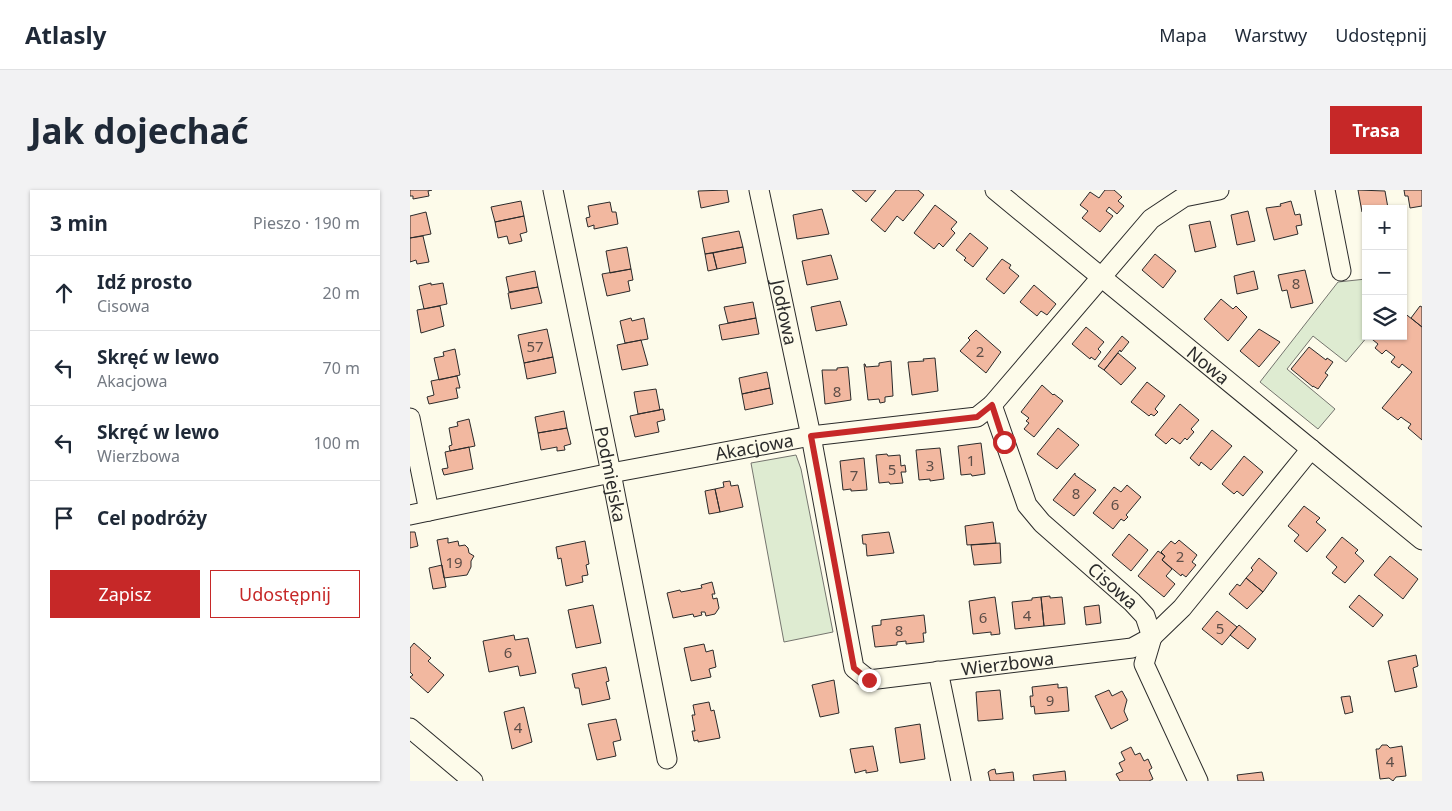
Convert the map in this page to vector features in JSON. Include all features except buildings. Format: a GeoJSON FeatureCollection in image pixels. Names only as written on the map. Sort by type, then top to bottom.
{"type":"FeatureCollection","features":[{"type":"Feature","properties":{"kind":"street","name":"Podmiejska"},"geometry":{"type":"LineString","coordinates":[[553,190],[612,473],[667,759]]}},
{"type":"Feature","properties":{"kind":"street","name":"Jodłowa"},"geometry":{"type":"LineString","coordinates":[[759,190],[811,436]]}},
{"type":"Feature","properties":{"kind":"street","name":"Nowa"},"geometry":{"type":"LineString","coordinates":[[995,190],[1422,540]]}},
{"type":"Feature","properties":{"kind":"street","name":"Akacjowa"},"geometry":{"type":"LineString","coordinates":[[410,515],[612,473],[811,436],[977,417],[992,405],[1151,220],[1184,197],[1220,190]]}},
{"type":"Feature","properties":{"kind":"street"},"geometry":{"type":"LineString","coordinates":[[1325,190],[1341,272]]}},
{"type":"Feature","properties":{"kind":"street","name":"Cisowa"},"geometry":{"type":"LineString","coordinates":[[992,405],[1028,505],[1042,523],[1132,602],[1145,616],[1152,637]]}},
{"type":"Feature","properties":{"kind":"street"},"geometry":{"type":"LineString","coordinates":[[410,418],[429,511]]}},
{"type":"Feature","properties":{"kind":"street","name":"Wierzbowa"},"geometry":{"type":"LineString","coordinates":[[811,436],[854,668],[869,680],[1132,648],[1152,637],[1182,608],[1311,449]]}},
{"type":"Feature","properties":{"kind":"street"},"geometry":{"type":"LineString","coordinates":[[1152,637],[1144,664],[1198,781]]}},
{"type":"Feature","properties":{"kind":"street"},"geometry":{"type":"LineString","coordinates":[[938,671],[961,781]]}},
{"type":"Feature","properties":{"kind":"street"},"geometry":{"type":"LineString","coordinates":[[410,728],[473,781]]}},
{"type":"Feature","properties":{"kind":"green space"},"geometry":{"type":"Polygon","coordinates":[[[1362,279],[1362,340],[1365,340],[1346,362],[1313,336],[1287,369],[1335,409],[1318,429],[1260,382],[1338,282],[1362,279]]]}},
{"type":"Feature","properties":{"kind":"green space"},"geometry":{"type":"Polygon","coordinates":[[[796,455],[801,469],[833,632],[784,642],[751,463],[796,455]]]}},
{"type":"Feature","properties":{"kind":"route"},"geometry":{"type":"LineString","coordinates":[[869,680],[854,668],[811,436],[977,417],[992,405],[1004,442]]}}]}
